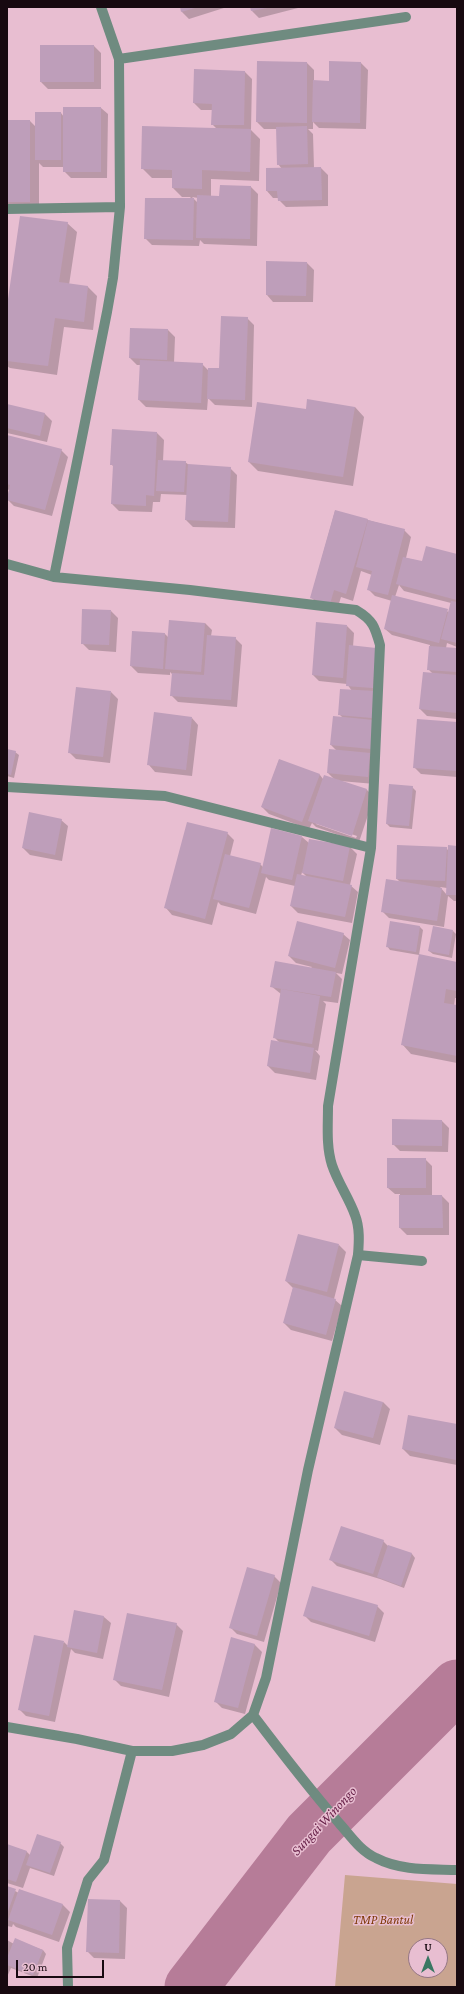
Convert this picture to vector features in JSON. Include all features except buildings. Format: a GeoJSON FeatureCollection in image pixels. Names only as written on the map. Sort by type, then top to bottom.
{"type":"FeatureCollection","features":[{"type":"Feature","properties":{"kind":"street"},"geometry":{"type":"LineString","coordinates":[[54,577],[107,312],[113,278],[120,206],[119,60],[101,7]]}},
{"type":"Feature","properties":{"kind":"street"},"geometry":{"type":"LineString","coordinates":[[119,60],[406,17]]}},
{"type":"Feature","properties":{"kind":"street"},"geometry":{"type":"LineString","coordinates":[[7,209],[120,206]]}},
{"type":"Feature","properties":{"kind":"street"},"geometry":{"type":"LineString","coordinates":[[7,564],[54,577],[190,590],[356,610],[367,617],[375,627],[380,645],[371,848],[328,1106],[328,1149],[331,1164],[356,1216],[360,1240],[358,1255],[308,1470],[266,1678],[253,1715],[231,1734],[203,1745],[172,1751],[132,1751],[77,1739],[7,1727]]}},
{"type":"Feature","properties":{"kind":"street"},"geometry":{"type":"LineString","coordinates":[[7,788],[165,796],[371,848]]}},
{"type":"Feature","properties":{"kind":"street"},"geometry":{"type":"LineString","coordinates":[[358,1255],[422,1261]]}},
{"type":"Feature","properties":{"kind":"street"},"geometry":{"type":"LineString","coordinates":[[253,1715],[312,1791],[362,1850],[393,1865],[411,1868],[457,1870]]}},
{"type":"Feature","properties":{"kind":"street"},"geometry":{"type":"LineString","coordinates":[[68,1987],[67,1948],[88,1880],[104,1860],[132,1751]]}},
{"type":"Feature","properties":{"kind":"green space","name":"TMP Bantul"},"geometry":{"type":"Polygon","coordinates":[[[345,1875],[457,1884],[457,1987],[335,1987],[345,1875]]]}},
{"type":"Feature","properties":{"kind":"waterway","name":"Sungai Winongo"},"geometry":{"type":"LineString","coordinates":[[191,1987],[309,1834],[457,1686]]}}]}
